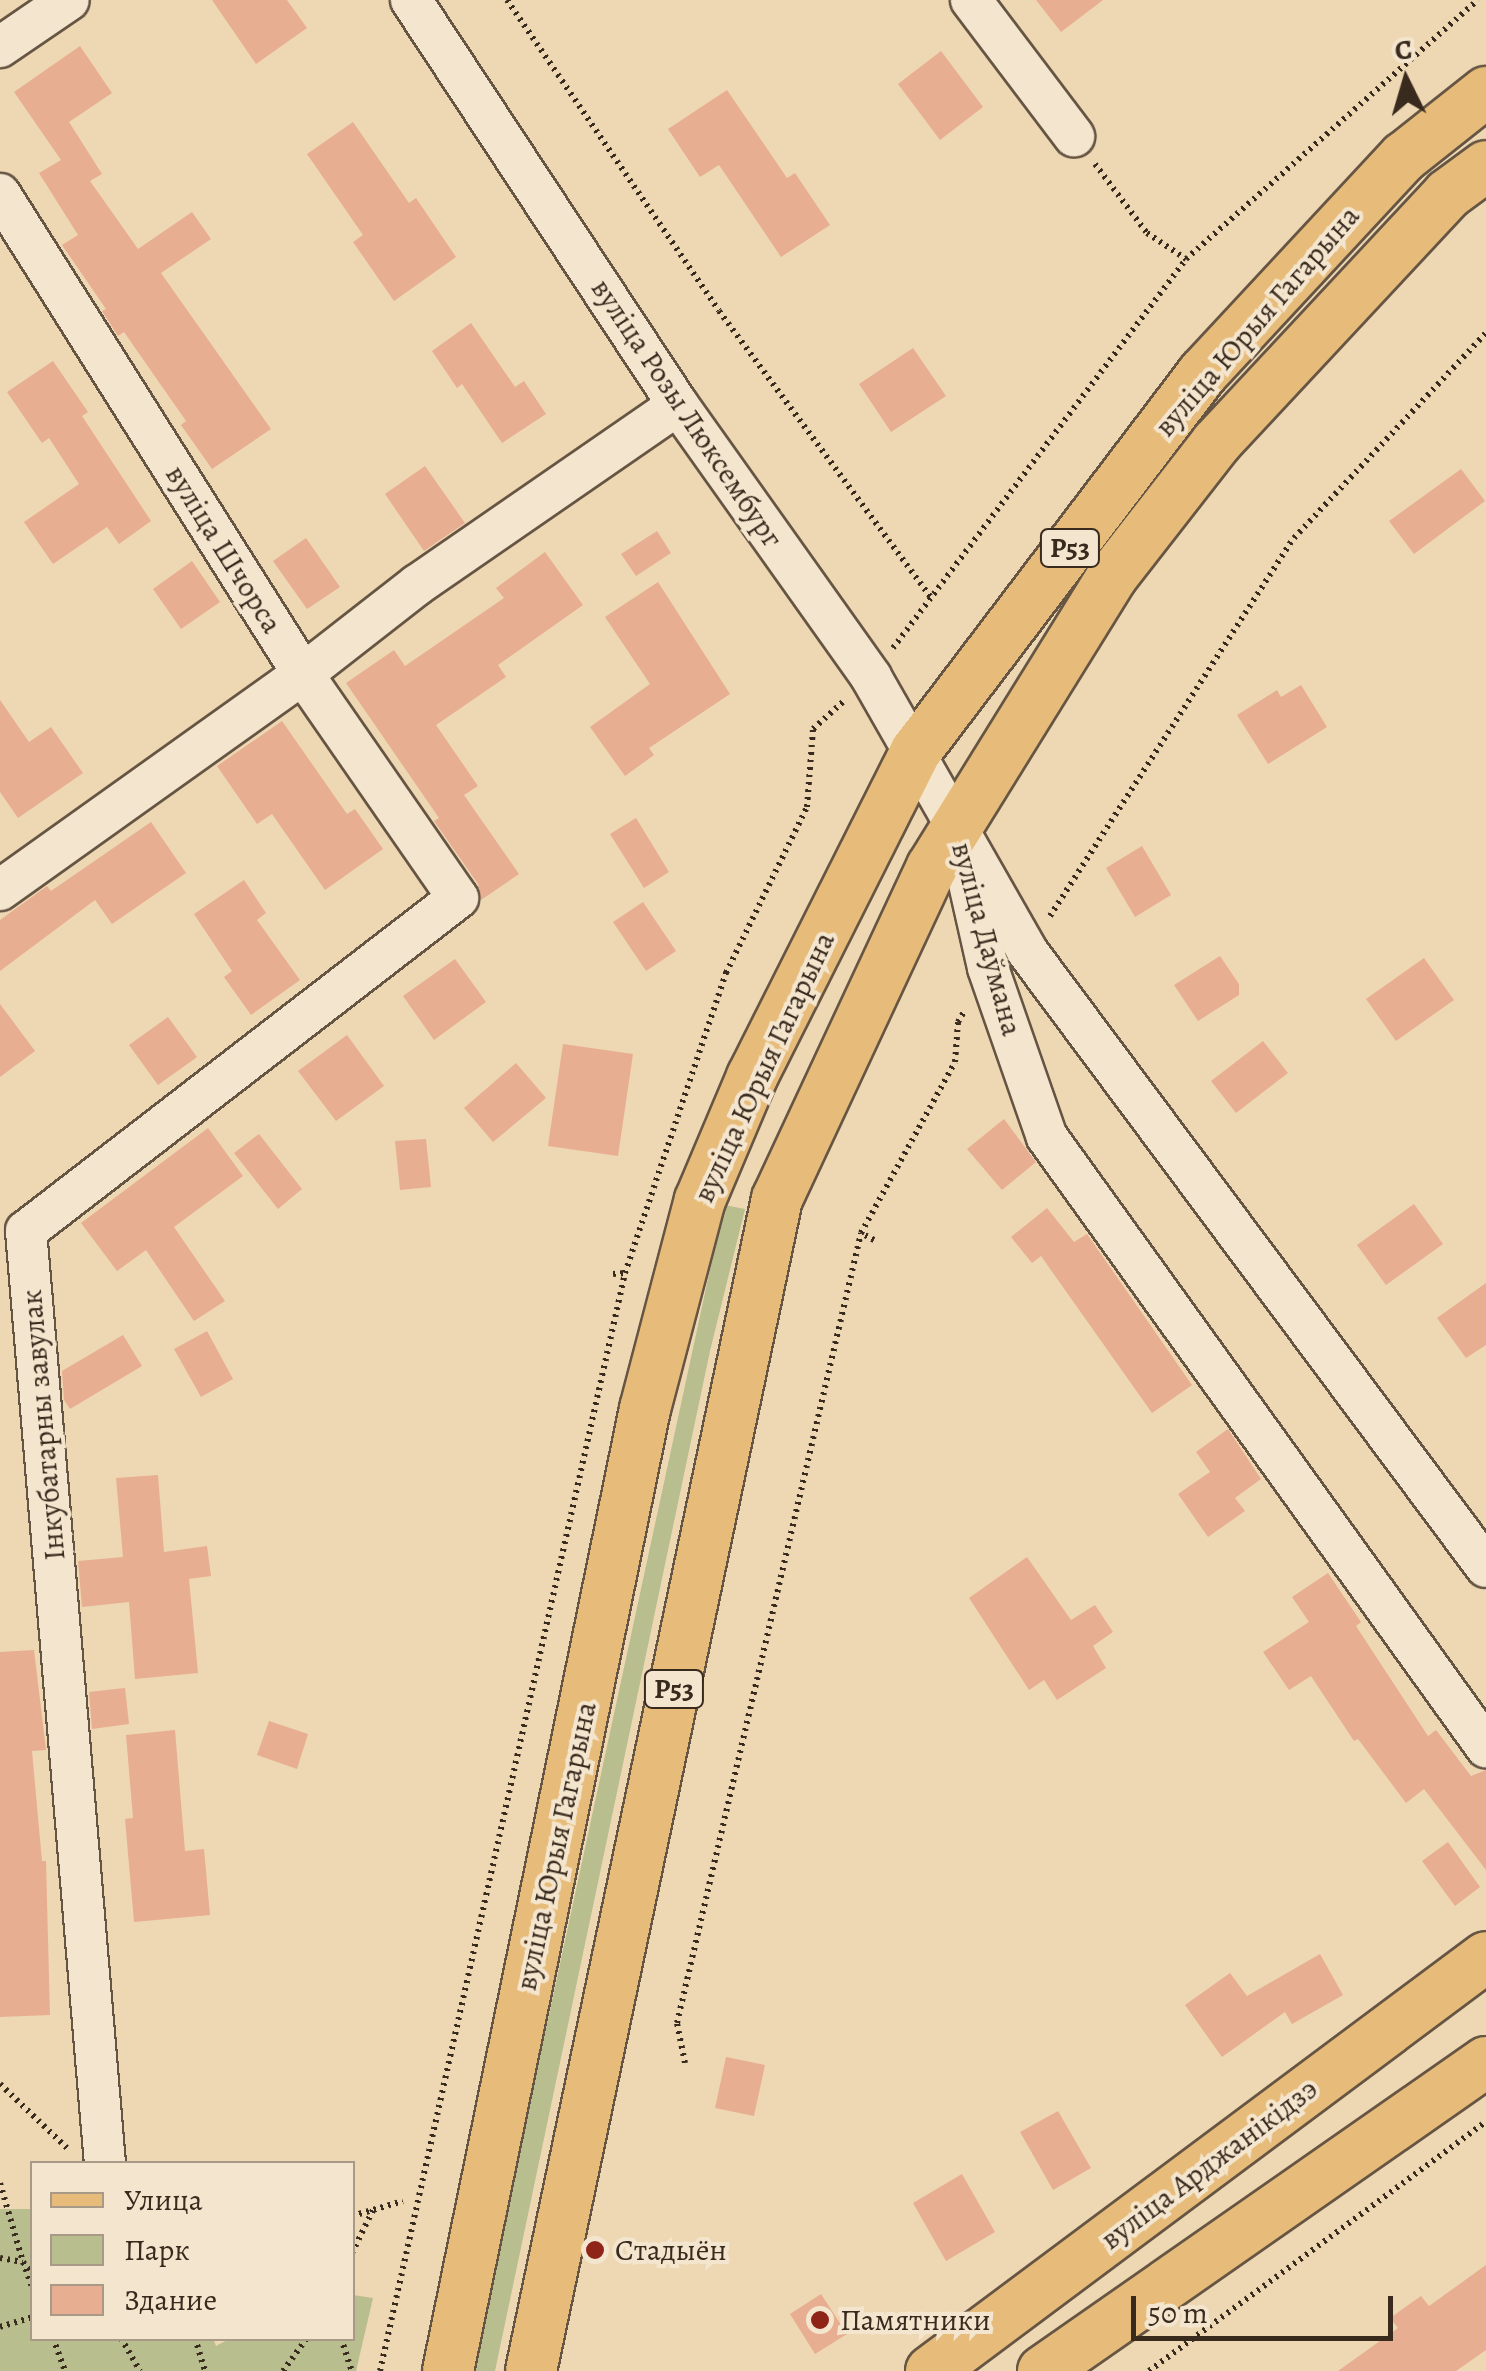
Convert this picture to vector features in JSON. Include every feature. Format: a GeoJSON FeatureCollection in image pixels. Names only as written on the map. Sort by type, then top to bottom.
{"type":"FeatureCollection","features":[{"type":"Feature","properties":{"kind":"main road","name":"вуліца Юрыя Гагарына"},"geometry":{"type":"LineString","coordinates":[[448,2371],[645,1409],[700,1200],[752,1077],[916,751],[1203,373],[1404,156],[1486,92]]}},
{"type":"Feature","properties":{"kind":"main road","name":"вуліца Юрыя Гагарына"},"geometry":{"type":"LineString","coordinates":[[531,2371],[777,1199],[924,884],[1112,578],[1216,442],[1448,194],[1486,166]]}},
{"type":"Feature","properties":{"kind":"main road","name":"вуліца Арджанікідзэ"},"geometry":{"type":"LineString","coordinates":[[932,2371],[1486,1957]]}},
{"type":"Feature","properties":{"kind":"main road"},"geometry":{"type":"LineString","coordinates":[[1043,2371],[1486,2062]]}},
{"type":"Feature","properties":{"kind":"street"},"geometry":{"type":"LineString","coordinates":[[0,47],[69,0]]}},
{"type":"Feature","properties":{"kind":"street","name":"вуліца Розы Люксембург"},"geometry":{"type":"LineString","coordinates":[[411,0],[678,405],[871,677],[957,828]]}},
{"type":"Feature","properties":{"kind":"street"},"geometry":{"type":"LineString","coordinates":[[971,0],[1074,136]]}},
{"type":"Feature","properties":{"kind":"street","name":"вуліца Шчорса"},"geometry":{"type":"LineString","coordinates":[[0,194],[303,674],[458,898]]}},
{"type":"Feature","properties":{"kind":"street"},"geometry":{"type":"LineString","coordinates":[[0,890],[303,674],[418,585],[678,405]]}},
{"type":"Feature","properties":{"kind":"street","name":"вуліца Даўмана"},"geometry":{"type":"LineString","coordinates":[[957,828],[1027,951],[1486,1567]]}},
{"type":"Feature","properties":{"kind":"street","name":"вуліца Даўмана"},"geometry":{"type":"LineString","coordinates":[[957,828],[988,968],[1047,1136],[1486,1747]]}},
{"type":"Feature","properties":{"kind":"street","name":"Інкубатарны завулак"},"geometry":{"type":"LineString","coordinates":[[104,2161],[26,1231],[458,898]]}},
{"type":"Feature","properties":{"kind":"path"},"geometry":{"type":"LineString","coordinates":[[507,0],[719,312],[931,597]]}},
{"type":"Feature","properties":{"kind":"path"},"geometry":{"type":"LineString","coordinates":[[380,2371],[625,1272],[726,973],[807,807],[813,729],[871,677],[1186,260],[1478,0]]}},
{"type":"Feature","properties":{"kind":"path"},"geometry":{"type":"LineString","coordinates":[[1074,136],[1147,234],[1186,260]]}},
{"type":"Feature","properties":{"kind":"path"},"geometry":{"type":"LineString","coordinates":[[1027,951],[1294,538],[1486,334]]}},
{"type":"Feature","properties":{"kind":"path"},"geometry":{"type":"LineString","coordinates":[[685,2063],[677,2023],[862,1233],[955,1062]]}},
{"type":"Feature","properties":{"kind":"path"},"geometry":{"type":"LineString","coordinates":[[862,1233],[874,1240]]}},
{"type":"Feature","properties":{"kind":"path"},"geometry":{"type":"LineString","coordinates":[[612,1274],[625,1272]]}},
{"type":"Feature","properties":{"kind":"path"},"geometry":{"type":"LineString","coordinates":[[0,2084],[79,2161]]}},
{"type":"Feature","properties":{"kind":"path"},"geometry":{"type":"LineString","coordinates":[[1149,2371],[1486,2122]]}},
{"type":"Feature","properties":{"kind":"path"},"geometry":{"type":"LineString","coordinates":[[0,2183],[30,2281]]}},
{"type":"Feature","properties":{"kind":"path"},"geometry":{"type":"LineString","coordinates":[[355,2215],[403,2201]]}},
{"type":"Feature","properties":{"kind":"path"},"geometry":{"type":"LineString","coordinates":[[355,2247],[373,2210]]}},
{"type":"Feature","properties":{"kind":"path"},"geometry":{"type":"LineString","coordinates":[[0,2258],[23,2262],[30,2271]]}},
{"type":"Feature","properties":{"kind":"path"},"geometry":{"type":"LineString","coordinates":[[0,2327],[30,2317]]}},
{"type":"Feature","properties":{"kind":"path"},"geometry":{"type":"LineString","coordinates":[[53,2341],[65,2371]]}},
{"type":"Feature","properties":{"kind":"path"},"geometry":{"type":"LineString","coordinates":[[123,2341],[140,2371]]}},
{"type":"Feature","properties":{"kind":"path"},"geometry":{"type":"LineString","coordinates":[[197,2341],[205,2371]]}},
{"type":"Feature","properties":{"kind":"path"},"geometry":{"type":"LineString","coordinates":[[283,2371],[305,2341]]}},
{"type":"Feature","properties":{"kind":"path"},"geometry":{"type":"LineString","coordinates":[[342,2341],[352,2371]]}},
{"type":"Feature","properties":{"kind":"green space"},"geometry":{"type":"Polygon","coordinates":[[[724,1205],[745,1209],[710,1351],[495,2371],[472,2371],[724,1205]]]}},
{"type":"Feature","properties":{"kind":"green space"},"geometry":{"type":"Polygon","coordinates":[[[0,2209],[30,2209],[30,2341],[214,2341],[216,2346],[225,2341],[355,2341],[355,2295],[373,2298],[356,2371],[0,2371],[0,2209]]]}},
{"type":"Feature","properties":{"kind":"building"},"geometry":{"type":"Polygon","coordinates":[[[212,0],[287,0],[307,28],[256,64],[212,0]]]}},
{"type":"Feature","properties":{"kind":"building"},"geometry":{"type":"Polygon","coordinates":[[[1036,0],[1103,0],[1061,32],[1036,0]]]}},
{"type":"Feature","properties":{"kind":"building"},"geometry":{"type":"Polygon","coordinates":[[[80,46],[112,93],[69,122],[102,174],[90,181],[138,249],[192,212],[211,239],[161,273],[271,429],[212,469],[181,425],[186,421],[124,332],[118,336],[102,311],[106,309],[62,245],[78,235],[39,173],[61,160],[14,92],[80,46]]]}},
{"type":"Feature","properties":{"kind":"building"},"geometry":{"type":"Polygon","coordinates":[[[941,51],[983,107],[940,140],[898,84],[941,51]]]}},
{"type":"Feature","properties":{"kind":"building"},"geometry":{"type":"Polygon","coordinates":[[[727,90],[787,178],[795,173],[830,225],[781,257],[719,165],[700,177],[668,129],[727,90]]]}},
{"type":"Feature","properties":{"kind":"building"},"geometry":{"type":"Polygon","coordinates":[[[353,122],[409,203],[416,198],[456,257],[394,301],[353,242],[363,235],[307,154],[353,122]]]}},
{"type":"Feature","properties":{"kind":"building"},"geometry":{"type":"Polygon","coordinates":[[[471,323],[515,387],[524,381],[546,414],[502,443],[462,384],[457,388],[432,351],[471,323]]]}},
{"type":"Feature","properties":{"kind":"building"},"geometry":{"type":"Polygon","coordinates":[[[913,348],[946,396],[891,432],[859,384],[913,348]]]}},
{"type":"Feature","properties":{"kind":"building"},"geometry":{"type":"Polygon","coordinates":[[[53,361],[88,412],[82,416],[151,521],[119,544],[107,527],[53,564],[24,522],[79,484],[49,438],[42,443],[7,392],[53,361]]]}},
{"type":"Feature","properties":{"kind":"building"},"geometry":{"type":"Polygon","coordinates":[[[425,466],[465,523],[424,551],[385,494],[425,466]]]}},
{"type":"Feature","properties":{"kind":"building"},"geometry":{"type":"Polygon","coordinates":[[[1461,469],[1485,501],[1414,554],[1389,521],[1461,469]]]}},
{"type":"Feature","properties":{"kind":"building"},"geometry":{"type":"Polygon","coordinates":[[[657,531],[671,553],[636,576],[621,554],[657,531]]]}},
{"type":"Feature","properties":{"kind":"building"},"geometry":{"type":"Polygon","coordinates":[[[306,538],[340,587],[307,609],[273,561],[306,538]]]}},
{"type":"Feature","properties":{"kind":"building"},"geometry":{"type":"Polygon","coordinates":[[[545,552],[583,605],[498,665],[506,677],[436,725],[478,786],[464,795],[519,874],[481,900],[478,884],[434,821],[439,818],[346,683],[394,650],[405,666],[504,598],[496,588],[545,552]]]}},
{"type":"Feature","properties":{"kind":"building"},"geometry":{"type":"Polygon","coordinates":[[[192,561],[220,602],[181,629],[153,589],[192,561]]]}},
{"type":"Feature","properties":{"kind":"building"},"geometry":{"type":"Polygon","coordinates":[[[658,582],[730,694],[649,748],[654,755],[625,776],[590,727],[650,684],[605,617],[658,582]]]}},
{"type":"Feature","properties":{"kind":"building"},"geometry":{"type":"Polygon","coordinates":[[[1301,685],[1327,727],[1268,764],[1237,715],[1277,690],[1281,697],[1301,685]]]}},
{"type":"Feature","properties":{"kind":"building"},"geometry":{"type":"Polygon","coordinates":[[[0,700],[29,742],[51,727],[83,773],[18,818],[0,792],[0,700]]]}},
{"type":"Feature","properties":{"kind":"building"},"geometry":{"type":"Polygon","coordinates":[[[282,721],[347,814],[355,809],[383,849],[325,890],[272,814],[257,824],[217,766],[282,721]]]}},
{"type":"Feature","properties":{"kind":"building"},"geometry":{"type":"Polygon","coordinates":[[[636,818],[669,872],[644,888],[610,834],[636,818]]]}},
{"type":"Feature","properties":{"kind":"building"},"geometry":{"type":"Polygon","coordinates":[[[151,822],[186,873],[112,924],[95,900],[0,971],[0,920],[47,886],[51,891],[151,822]]]}},
{"type":"Feature","properties":{"kind":"building"},"geometry":{"type":"Polygon","coordinates":[[[1142,846],[1171,895],[1135,917],[1106,868],[1142,846]]]}},
{"type":"Feature","properties":{"kind":"building"},"geometry":{"type":"Polygon","coordinates":[[[244,880],[266,913],[257,920],[300,980],[251,1015],[224,977],[232,971],[194,914],[244,880]]]}},
{"type":"Feature","properties":{"kind":"building"},"geometry":{"type":"Polygon","coordinates":[[[643,902],[676,951],[646,971],[613,922],[643,902]]]}},
{"type":"Feature","properties":{"kind":"building"},"geometry":{"type":"Polygon","coordinates":[[[1220,956],[1239,984],[1239,995],[1198,1021],[1174,985],[1220,956]]]}},
{"type":"Feature","properties":{"kind":"building"},"geometry":{"type":"Polygon","coordinates":[[[1424,958],[1454,1000],[1396,1041],[1366,999],[1424,958]]]}},
{"type":"Feature","properties":{"kind":"building"},"geometry":{"type":"Polygon","coordinates":[[[455,959],[486,1002],[434,1040],[403,996],[455,959]]]}},
{"type":"Feature","properties":{"kind":"building"},"geometry":{"type":"Polygon","coordinates":[[[0,1004],[35,1051],[0,1077],[0,1004]]]}},
{"type":"Feature","properties":{"kind":"building"},"geometry":{"type":"Polygon","coordinates":[[[168,1017],[197,1057],[158,1085],[129,1045],[168,1017]]]}},
{"type":"Feature","properties":{"kind":"building"},"geometry":{"type":"Polygon","coordinates":[[[347,1035],[384,1086],[336,1121],[298,1071],[347,1035]]]}},
{"type":"Feature","properties":{"kind":"building"},"geometry":{"type":"Polygon","coordinates":[[[1263,1041],[1288,1073],[1236,1113],[1211,1081],[1263,1041]]]}},
{"type":"Feature","properties":{"kind":"building"},"geometry":{"type":"Polygon","coordinates":[[[563,1044],[633,1054],[618,1156],[548,1146],[563,1044]]]}},
{"type":"Feature","properties":{"kind":"building"},"geometry":{"type":"Polygon","coordinates":[[[516,1063],[546,1098],[493,1142],[464,1108],[516,1063]]]}},
{"type":"Feature","properties":{"kind":"building"},"geometry":{"type":"Polygon","coordinates":[[[1004,1119],[1036,1162],[1002,1190],[967,1149],[1004,1119]]]}},
{"type":"Feature","properties":{"kind":"building"},"geometry":{"type":"Polygon","coordinates":[[[208,1128],[243,1176],[174,1227],[225,1301],[194,1321],[146,1250],[117,1271],[81,1223],[208,1128]]]}},
{"type":"Feature","properties":{"kind":"building"},"geometry":{"type":"Polygon","coordinates":[[[259,1134],[302,1189],[278,1209],[234,1153],[259,1134]]]}},
{"type":"Feature","properties":{"kind":"building"},"geometry":{"type":"Polygon","coordinates":[[[426,1139],[431,1187],[400,1190],[395,1141],[426,1139]]]}},
{"type":"Feature","properties":{"kind":"building"},"geometry":{"type":"Polygon","coordinates":[[[1414,1204],[1443,1244],[1386,1285],[1357,1245],[1414,1204]]]}},
{"type":"Feature","properties":{"kind":"building"},"geometry":{"type":"Polygon","coordinates":[[[1047,1208],[1074,1242],[1087,1234],[1192,1385],[1152,1413],[1041,1256],[1032,1263],[1011,1237],[1047,1208]]]}},
{"type":"Feature","properties":{"kind":"building"},"geometry":{"type":"Polygon","coordinates":[[[1486,1283],[1486,1345],[1466,1358],[1437,1318],[1486,1283]]]}},
{"type":"Feature","properties":{"kind":"building"},"geometry":{"type":"Polygon","coordinates":[[[207,1331],[233,1379],[201,1397],[174,1349],[207,1331]]]}},
{"type":"Feature","properties":{"kind":"building"},"geometry":{"type":"Polygon","coordinates":[[[123,1335],[142,1366],[70,1409],[64,1400],[62,1371],[123,1335]]]}},
{"type":"Feature","properties":{"kind":"building"},"geometry":{"type":"Polygon","coordinates":[[[1228,1429],[1261,1479],[1235,1498],[1245,1511],[1208,1537],[1178,1494],[1210,1472],[1196,1452],[1228,1429]]]}},
{"type":"Feature","properties":{"kind":"building"},"geometry":{"type":"Polygon","coordinates":[[[158,1475],[164,1552],[207,1546],[211,1576],[189,1579],[198,1673],[135,1679],[129,1602],[82,1607],[78,1561],[123,1557],[116,1478],[158,1475]]]}},
{"type":"Feature","properties":{"kind":"building"},"geometry":{"type":"Polygon","coordinates":[[[1027,1557],[1071,1620],[1095,1605],[1113,1632],[1093,1646],[1106,1668],[1057,1700],[1044,1680],[1029,1690],[969,1598],[1027,1557]]]}},
{"type":"Feature","properties":{"kind":"building"},"geometry":{"type":"Polygon","coordinates":[[[1328,1573],[1361,1622],[1356,1626],[1428,1736],[1436,1730],[1471,1776],[1486,1770],[1486,1870],[1424,1789],[1406,1803],[1358,1739],[1354,1741],[1311,1676],[1289,1690],[1263,1652],[1309,1622],[1292,1597],[1328,1573]]]}},
{"type":"Feature","properties":{"kind":"building"},"geometry":{"type":"Polygon","coordinates":[[[34,1650],[46,1750],[32,1751],[42,1861],[46,1861],[50,2015],[0,2017],[0,1652],[34,1650]]]}},
{"type":"Feature","properties":{"kind":"building"},"geometry":{"type":"Polygon","coordinates":[[[125,1688],[129,1724],[92,1729],[89,1692],[125,1688]]]}},
{"type":"Feature","properties":{"kind":"building"},"geometry":{"type":"Polygon","coordinates":[[[269,1721],[308,1734],[297,1769],[257,1755],[269,1721]]]}},
{"type":"Feature","properties":{"kind":"building"},"geometry":{"type":"Polygon","coordinates":[[[175,1730],[185,1851],[204,1849],[210,1915],[134,1922],[125,1819],[133,1818],[126,1735],[175,1730]]]}},
{"type":"Feature","properties":{"kind":"building"},"geometry":{"type":"Polygon","coordinates":[[[1448,1842],[1480,1887],[1455,1906],[1422,1861],[1448,1842]]]}},
{"type":"Feature","properties":{"kind":"building"},"geometry":{"type":"Polygon","coordinates":[[[1320,1954],[1343,1995],[1292,2024],[1285,2012],[1222,2057],[1185,2005],[1230,1973],[1247,1996],[1320,1954]]]}},
{"type":"Feature","properties":{"kind":"building"},"geometry":{"type":"Polygon","coordinates":[[[726,2057],[765,2065],[754,2116],[715,2108],[726,2057]]]}},
{"type":"Feature","properties":{"kind":"building"},"geometry":{"type":"Polygon","coordinates":[[[1058,2111],[1091,2168],[1053,2190],[1020,2132],[1058,2111]]]}},
{"type":"Feature","properties":{"kind":"building"},"geometry":{"type":"Polygon","coordinates":[[[962,2174],[995,2232],[946,2261],[913,2203],[962,2174]]]}},
{"type":"Feature","properties":{"kind":"building"},"geometry":{"type":"Polygon","coordinates":[[[1486,2265],[1486,2350],[1456,2371],[1338,2371],[1398,2328],[1390,2318],[1421,2296],[1429,2306],[1486,2265]]]}},
{"type":"Feature","properties":{"kind":"building"},"geometry":{"type":"Polygon","coordinates":[[[821,2294],[847,2334],[815,2354],[790,2314],[821,2294]]]}},
{"type":"Feature","properties":{"kind":"place","name":"Стадыён"},"geometry":{"type":"Point","coordinates":[595,2250]}},
{"type":"Feature","properties":{"kind":"place","name":"Памятники"},"geometry":{"type":"Point","coordinates":[820,2320]}}]}
